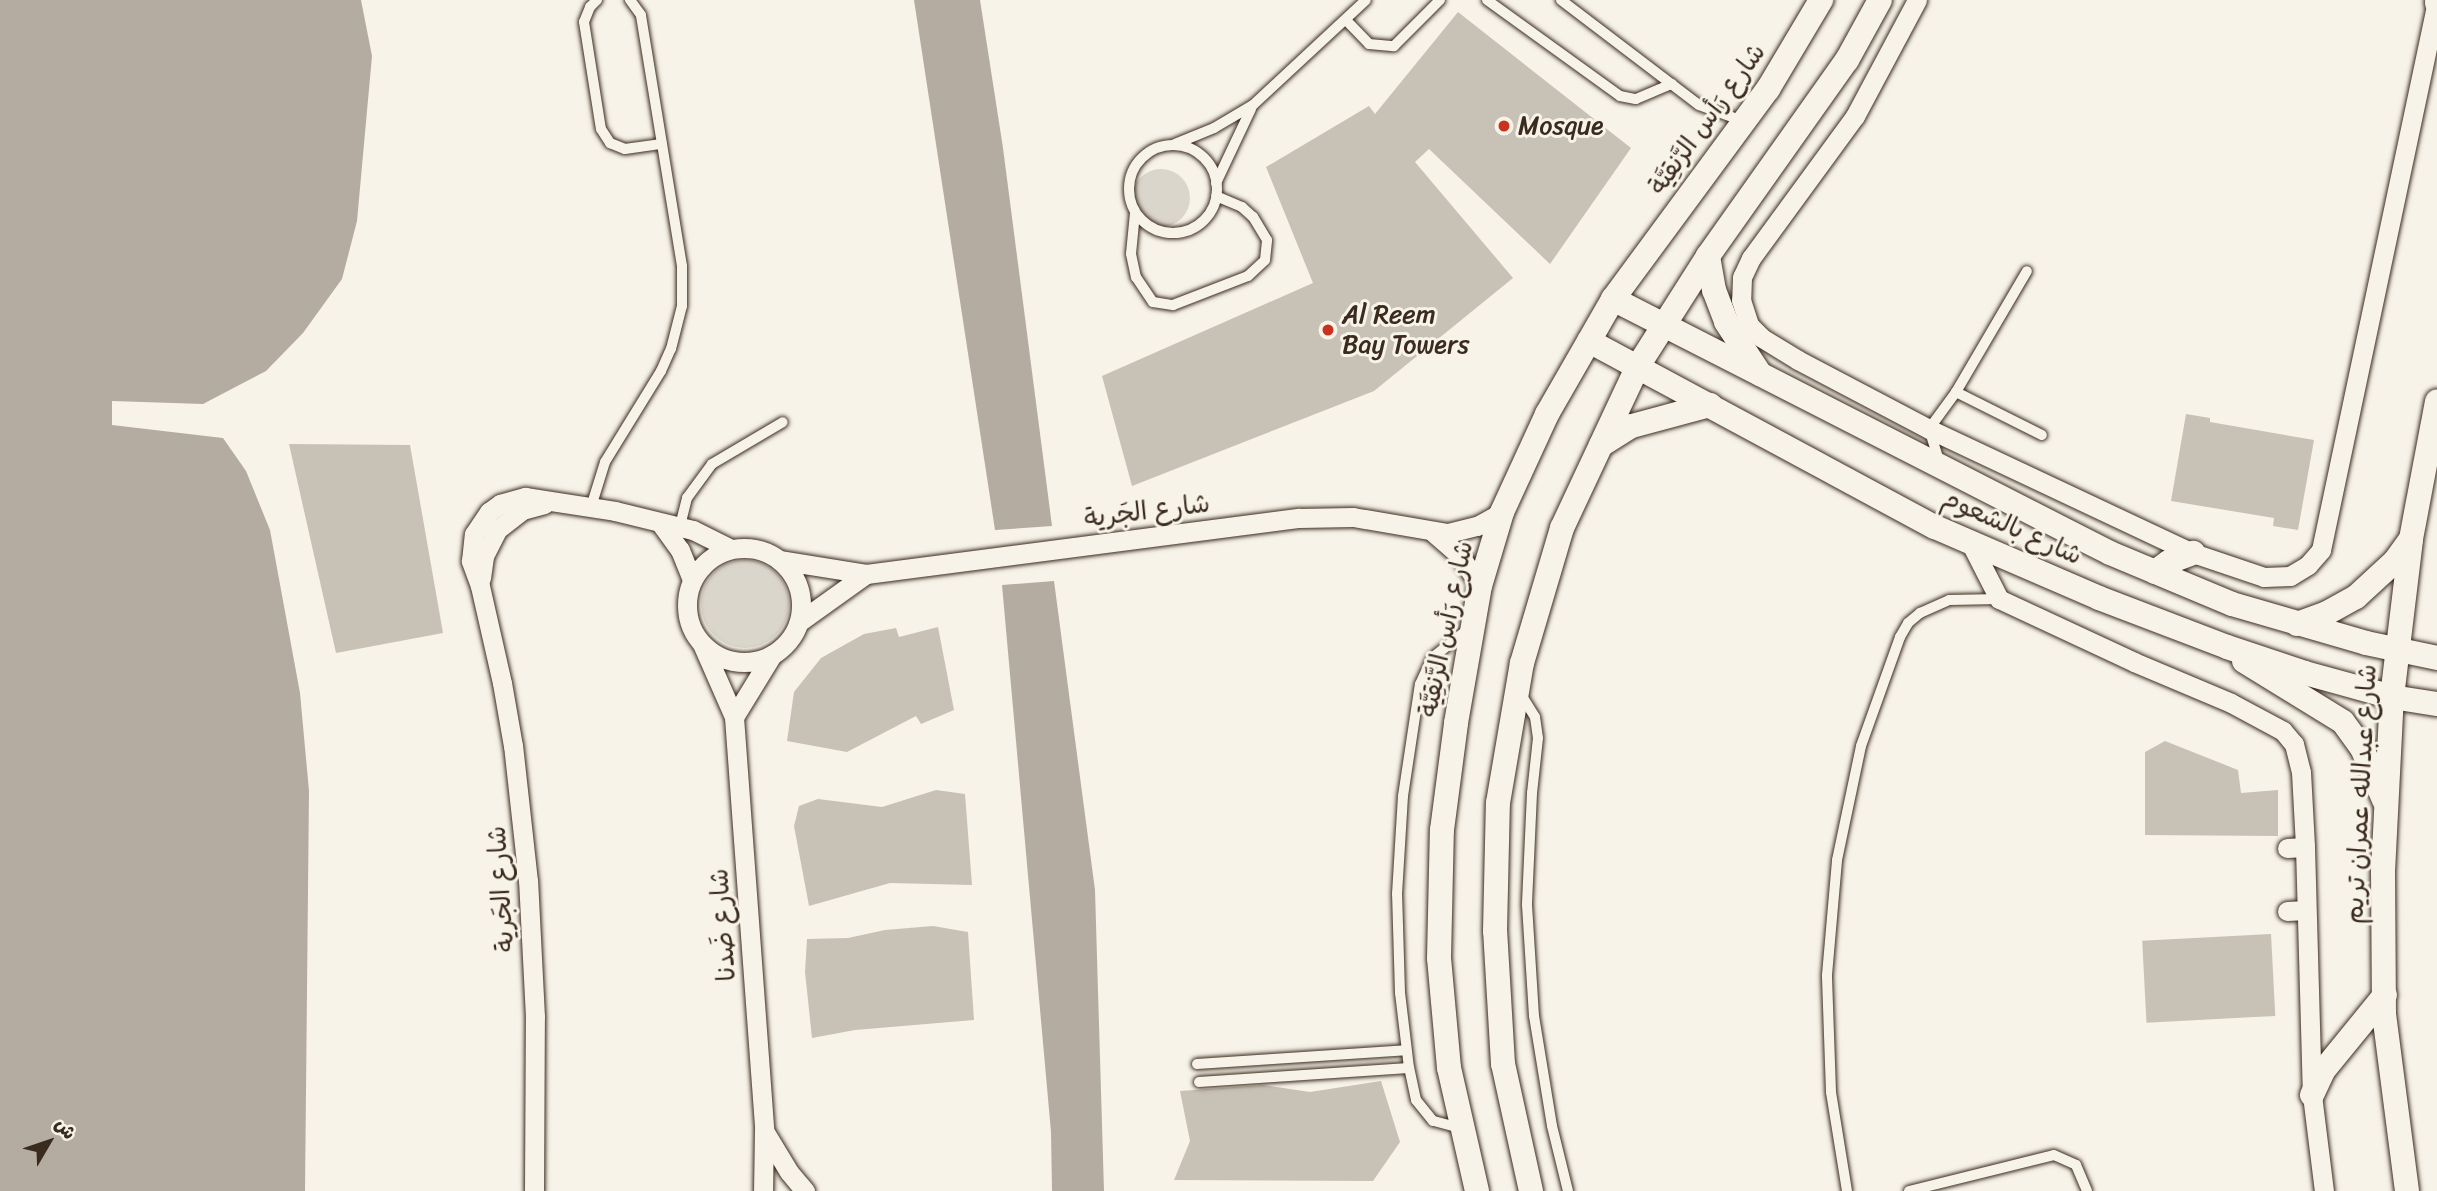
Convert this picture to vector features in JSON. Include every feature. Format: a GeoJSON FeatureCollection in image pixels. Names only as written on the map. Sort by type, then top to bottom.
{"type":"FeatureCollection","features":[{"type":"Feature","properties":{"kind":"street","name":"شارع رَأس الرَّنقِيَّة"},"geometry":{"type":"LineString","coordinates":[[1475,1189],[1449,1068],[1438,958],[1442,830],[1471,628],[1480,586],[1502,512],[1547,414],[1613,299],[1768,89],[1821,0]]}},
{"type":"Feature","properties":{"kind":"street"},"geometry":{"type":"LineString","coordinates":[[1531,1191],[1503,1065],[1495,931],[1498,803],[1522,663],[1562,528],[1638,366],[1661,325],[1708,256],[1847,60],[1880,0]]}},
{"type":"Feature","properties":{"kind":"street"},"geometry":{"type":"LineString","coordinates":[[1917,0],[1855,116],[1751,258],[1742,277],[1741,300],[1749,325],[1762,338],[1929,429],[2193,553],[2264,577],[2290,576],[2308,565],[2321,550],[2437,2]]}},
{"type":"Feature","properties":{"kind":"street"},"geometry":{"type":"LineString","coordinates":[[1708,256],[1714,290],[1726,323],[1763,378]]}},
{"type":"Feature","properties":{"kind":"street","name":"شارع بالشعوم"},"geometry":{"type":"LineString","coordinates":[[1613,299],[2110,553],[2232,604],[2297,625],[2398,652],[2437,658]]}},
{"type":"Feature","properties":{"kind":"street","name":"شارع بالشعوم"},"geometry":{"type":"LineString","coordinates":[[1589,341],[1935,527],[2098,598],[2227,647],[2392,696],[2437,704]]}},
{"type":"Feature","properties":{"kind":"street","name":"شارع عبدالله عمران تريم"},"geometry":{"type":"LineString","coordinates":[[2407,1191],[2384,1014],[2383,872],[2392,696],[2411,540],[2437,401]]}},
{"type":"Feature","properties":{"kind":"street"},"geometry":{"type":"LineString","coordinates":[[1601,445],[1632,426],[1710,405]]}},
{"type":"Feature","properties":{"kind":"street","name":"شارع الجَرية"},"geometry":{"type":"LineString","coordinates":[[534,1191],[536,1031],[528,881],[513,746],[480,586],[484,556],[498,529],[522,510],[551,503],[591,507],[670,525],[706,535],[731,549]]}},
{"type":"Feature","properties":{"kind":"street","name":"شارع الجَرية"},"geometry":{"type":"LineString","coordinates":[[779,560],[866,574],[1326,517],[1380,520],[1434,533],[1463,531],[1502,512]]}},
{"type":"Feature","properties":{"kind":"street"},"geometry":{"type":"LineString","coordinates":[[670,525],[692,580]]}},
{"type":"Feature","properties":{"kind":"street","name":"شارع الجَرية"},"geometry":{"type":"LineString","coordinates":[[1434,533],[1460,556],[1480,586]]}},
{"type":"Feature","properties":{"kind":"street"},"geometry":{"type":"LineString","coordinates":[[2297,625],[2356,597],[2395,561],[2411,540]]}},
{"type":"Feature","properties":{"kind":"street"},"geometry":{"type":"LineString","coordinates":[[1970,542],[1999,598],[2134,662],[2231,703],[2283,731],[2294,744],[2301,772],[2296,848],[2296,910],[2312,1095],[2325,1191]]}},
{"type":"Feature","properties":{"kind":"street"},"geometry":{"type":"LineString","coordinates":[[734,717],[772,655],[788,641],[799,622],[801,608],[796,582],[779,560],[765,552],[748,548],[731,549],[702,566],[692,580],[687,614],[693,630],[702,645],[728,660],[743,663],[772,655]]}},
{"type":"Feature","properties":{"kind":"street"},"geometry":{"type":"LineString","coordinates":[[2155,572],[2176,558],[2193,553]]}},
{"type":"Feature","properties":{"kind":"street","name":"شارع الجَرية"},"geometry":{"type":"LineString","coordinates":[[799,622],[866,574]]}},
{"type":"Feature","properties":{"kind":"street","name":"شارع ضَدنا"},"geometry":{"type":"LineString","coordinates":[[702,645],[734,717],[764,1130],[763,1191]]}},
{"type":"Feature","properties":{"kind":"street"},"geometry":{"type":"LineString","coordinates":[[2227,647],[2275,683],[2343,722],[2362,748],[2387,806]]}},
{"type":"Feature","properties":{"kind":"street"},"geometry":{"type":"LineString","coordinates":[[2312,1095],[2323,1071],[2385,995]]}},
{"type":"Feature","properties":{"kind":"street","name":"شارع ضَدنا"},"geometry":{"type":"LineString","coordinates":[[764,1130],[789,1172],[805,1191]]}},
{"type":"Feature","properties":{"kind":"lane"},"geometry":{"type":"LineString","coordinates":[[597,0],[590,7],[584,22],[601,129],[610,143],[625,149],[662,144]]}},
{"type":"Feature","properties":{"kind":"lane"},"geometry":{"type":"LineString","coordinates":[[591,507],[605,462],[661,371],[678,325],[682,266],[641,15],[630,0]]}},
{"type":"Feature","properties":{"kind":"lane"},"geometry":{"type":"LineString","coordinates":[[1216,196],[1230,200],[1253,217],[1267,240],[1265,260],[1248,276],[1173,305],[1153,302],[1136,277],[1131,254],[1135,213],[1130,200],[1131,174],[1147,153],[1214,128],[1253,105],[1366,0]]}},
{"type":"Feature","properties":{"kind":"lane"},"geometry":{"type":"LineString","coordinates":[[1346,20],[1369,44],[1394,46],[1440,0]]}},
{"type":"Feature","properties":{"kind":"lane"},"geometry":{"type":"LineString","coordinates":[[1487,0],[1619,96],[1636,99],[1672,84]]}},
{"type":"Feature","properties":{"kind":"lane"},"geometry":{"type":"LineString","coordinates":[[1561,0],[1713,112],[1744,121]]}},
{"type":"Feature","properties":{"kind":"lane"},"geometry":{"type":"LineString","coordinates":[[1216,183],[1253,105]]}},
{"type":"Feature","properties":{"kind":"lane"},"geometry":{"type":"LineString","coordinates":[[1135,213],[1156,230],[1182,233],[1205,220],[1216,196],[1213,170],[1196,152],[1172,145]]}},
{"type":"Feature","properties":{"kind":"lane"},"geometry":{"type":"LineString","coordinates":[[1941,468],[1929,429],[1956,392],[2027,271]]}},
{"type":"Feature","properties":{"kind":"lane"},"geometry":{"type":"LineString","coordinates":[[1956,392],[2042,435]]}},
{"type":"Feature","properties":{"kind":"lane"},"geometry":{"type":"LineString","coordinates":[[670,525],[712,464],[783,422]]}},
{"type":"Feature","properties":{"kind":"lane"},"geometry":{"type":"LineString","coordinates":[[1847,1191],[1831,1091],[1827,975],[1837,860],[1861,746],[1900,637],[1908,623],[1920,613],[1949,600],[1999,598]]}},
{"type":"Feature","properties":{"kind":"lane"},"geometry":{"type":"LineString","coordinates":[[1462,1129],[1441,1125],[1426,1115],[1416,1100],[1406,1050],[1397,944],[1396,894],[1409,747],[1425,671],[1440,650],[1471,628]]}},
{"type":"Feature","properties":{"kind":"lane"},"geometry":{"type":"LineString","coordinates":[[1517,690],[1530,707],[1538,727],[1528,849],[1529,960],[1541,1072],[1568,1191]]}},
{"type":"Feature","properties":{"kind":"lane"},"geometry":{"type":"LineString","coordinates":[[1197,1064],[1406,1050]]}},
{"type":"Feature","properties":{"kind":"lane"},"geometry":{"type":"LineString","coordinates":[[1199,1083],[1409,1068]]}},
{"type":"Feature","properties":{"kind":"lane"},"geometry":{"type":"LineString","coordinates":[[1909,1191],[2054,1156],[2076,1165],[2087,1191]]}},
{"type":"Feature","properties":{"kind":"shaded area"},"geometry":{"type":"Polygon","coordinates":[[[0,0],[361,0],[372,56],[357,221],[342,279],[303,333],[266,371],[203,404],[112,401],[112,425],[223,438],[246,471],[270,530],[300,693],[309,791],[305,1191],[0,1191],[0,0]]]}},
{"type":"Feature","properties":{"kind":"shaded area"},"geometry":{"type":"Polygon","coordinates":[[[914,0],[980,0],[1003,148],[1052,526],[995,530],[914,0]]]}},
{"type":"Feature","properties":{"kind":"shaded area"},"geometry":{"type":"Polygon","coordinates":[[[1155,169],[1167,169],[1182,177],[1190,192],[1190,204],[1182,219],[1167,227],[1155,227],[1140,219],[1132,204],[1132,192],[1140,177],[1155,169]]]}},
{"type":"Feature","properties":{"kind":"shaded area"},"geometry":{"type":"Polygon","coordinates":[[[745,560],[770,567],[782,579],[789,604],[782,629],[770,641],[745,648],[720,641],[708,629],[701,604],[708,579],[720,567],[745,560]]]}},
{"type":"Feature","properties":{"kind":"shaded area"},"geometry":{"type":"Polygon","coordinates":[[[1054,581],[1095,890],[1104,1191],[1052,1191],[1051,1132],[1002,585],[1054,581]]]}},
{"type":"Feature","properties":{"kind":"building","name":"Al Reem Bay Towers"},"geometry":{"type":"Polygon","coordinates":[[[1458,12],[1631,148],[1550,264],[1429,149],[1415,162],[1513,278],[1374,391],[1132,486],[1102,376],[1313,283],[1266,167],[1369,106],[1375,114],[1458,12]]]}},
{"type":"Feature","properties":{"kind":"building"},"geometry":{"type":"Polygon","coordinates":[[[2186,414],[2210,418],[2210,422],[2314,440],[2298,530],[2273,526],[2274,518],[2171,501],[2186,414]]]}},
{"type":"Feature","properties":{"kind":"building"},"geometry":{"type":"Polygon","coordinates":[[[289,444],[410,445],[443,633],[336,653],[289,444]]]}},
{"type":"Feature","properties":{"kind":"building"},"geometry":{"type":"Polygon","coordinates":[[[938,627],[954,710],[921,724],[916,716],[847,752],[787,741],[794,692],[821,658],[864,634],[896,628],[899,637],[938,627]]]}},
{"type":"Feature","properties":{"kind":"building"},"geometry":{"type":"Polygon","coordinates":[[[2165,741],[2238,770],[2241,793],[2278,790],[2278,836],[2145,835],[2145,752],[2165,741]]]}},
{"type":"Feature","properties":{"kind":"building"},"geometry":{"type":"Polygon","coordinates":[[[936,790],[965,794],[972,885],[890,883],[809,906],[794,826],[799,806],[818,799],[882,807],[936,790]]]}},
{"type":"Feature","properties":{"kind":"building"},"geometry":{"type":"Polygon","coordinates":[[[933,926],[968,932],[974,1020],[855,1030],[812,1038],[805,972],[807,939],[848,938],[885,930],[933,926]]]}},
{"type":"Feature","properties":{"kind":"building"},"geometry":{"type":"Polygon","coordinates":[[[2271,934],[2275,1016],[2146,1023],[2142,941],[2271,934]]]}},
{"type":"Feature","properties":{"kind":"building"},"geometry":{"type":"Polygon","coordinates":[[[1381,1081],[1400,1142],[1373,1181],[1174,1180],[1190,1141],[1180,1091],[1263,1085],[1310,1092],[1381,1081]]]}},
{"type":"Feature","properties":{"kind":"place","name":"Mosque"},"geometry":{"type":"Point","coordinates":[1504,126]}},
{"type":"Feature","properties":{"kind":"place","name":"Al Reem Bay Towers"},"geometry":{"type":"Point","coordinates":[1328,330]}}]}
